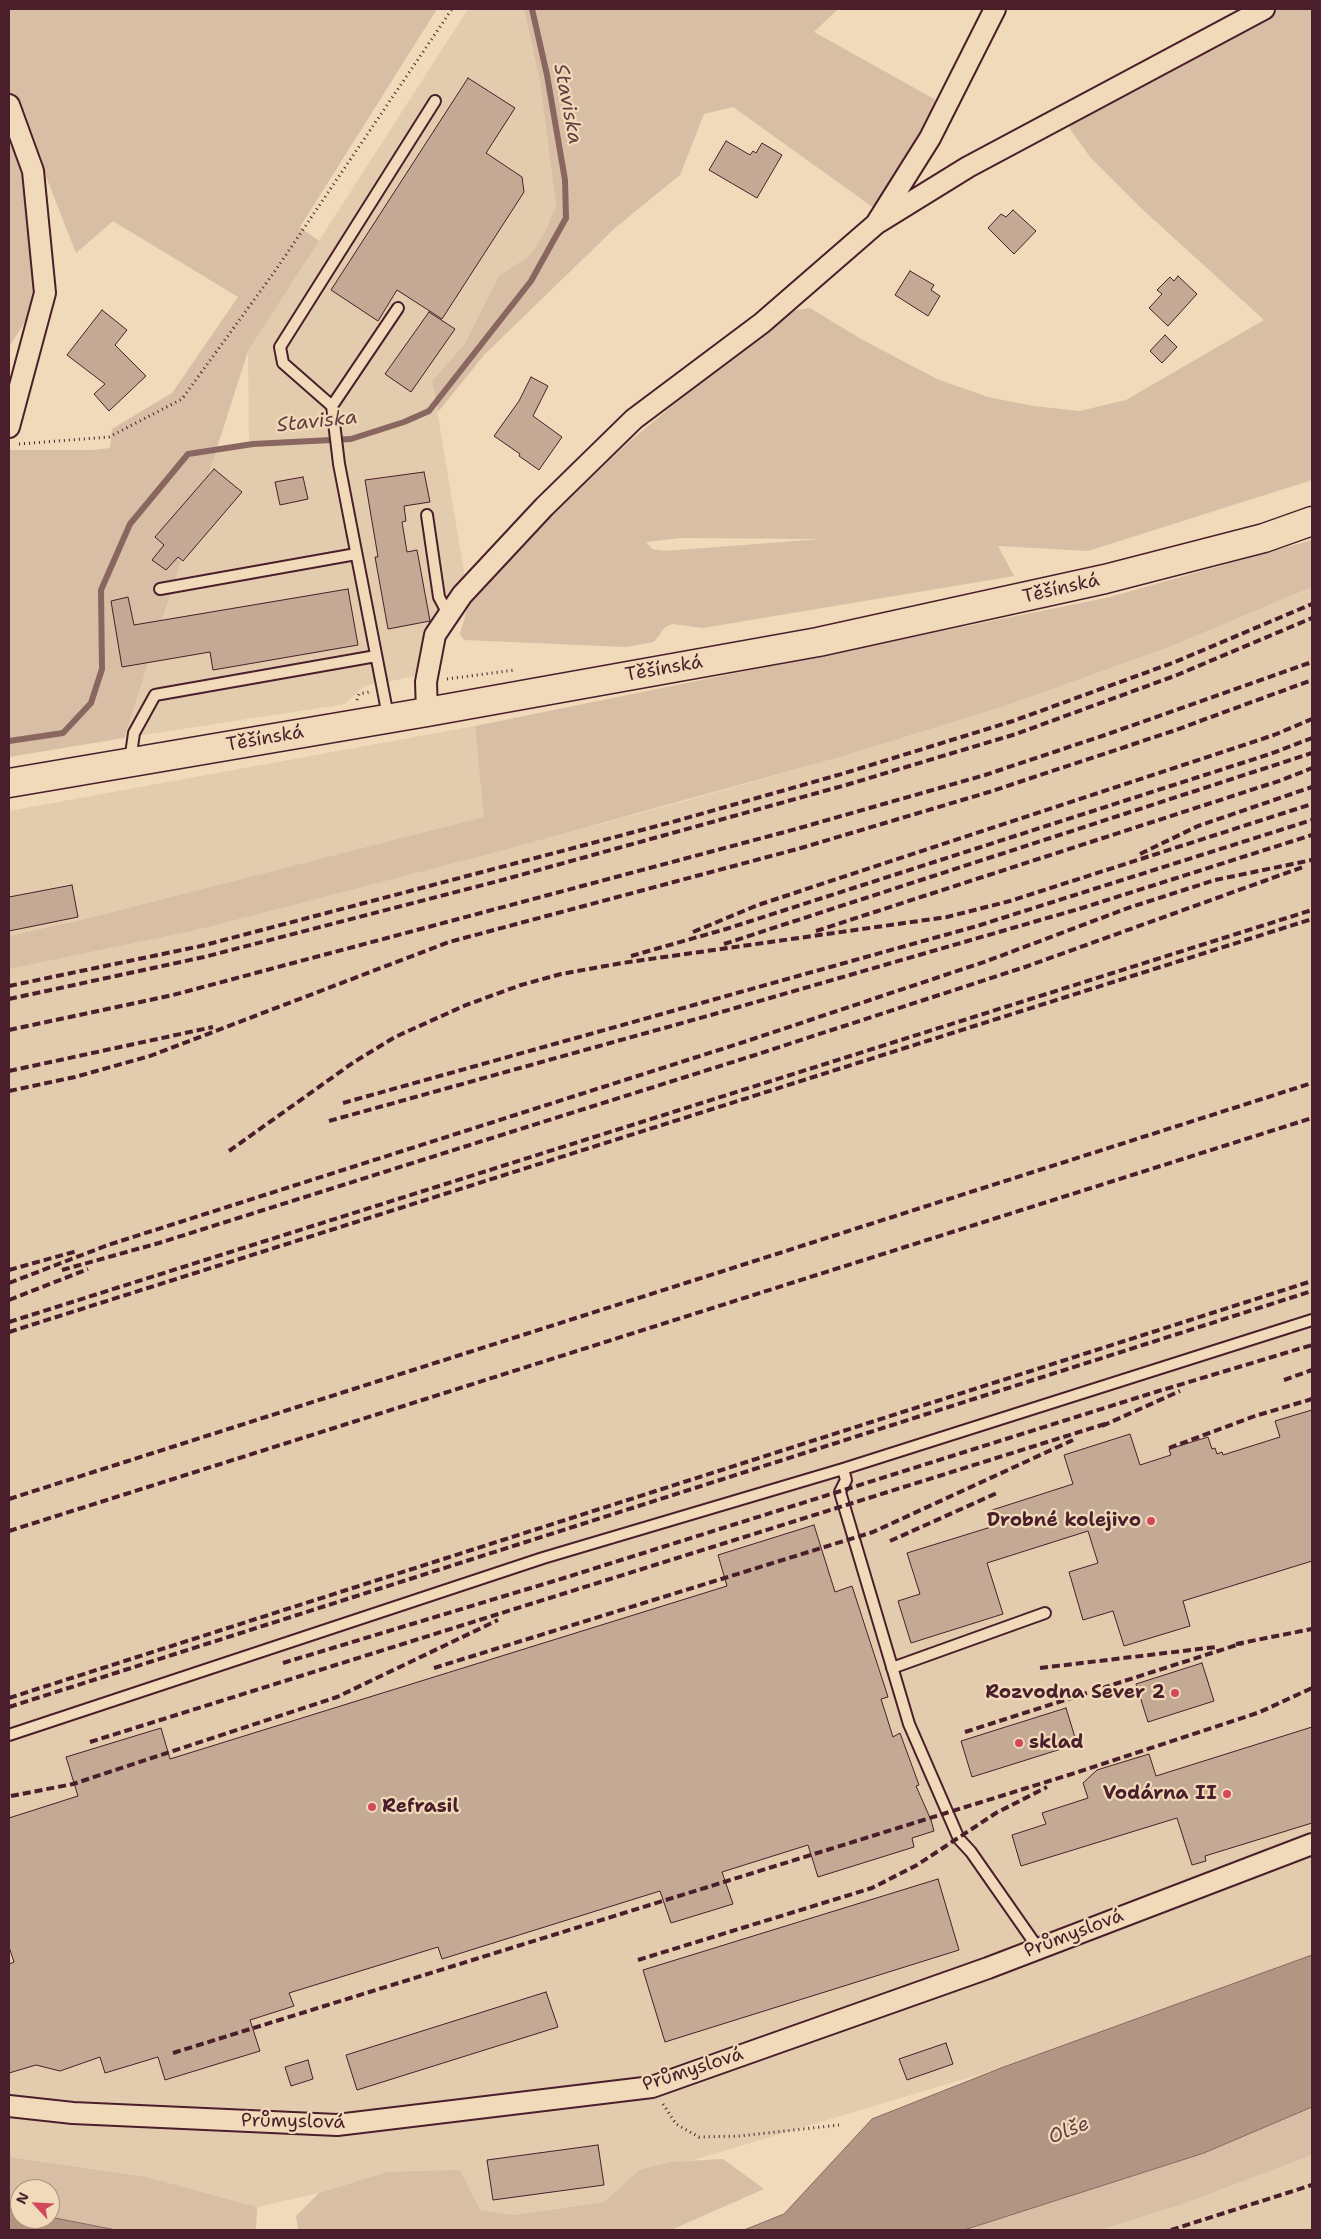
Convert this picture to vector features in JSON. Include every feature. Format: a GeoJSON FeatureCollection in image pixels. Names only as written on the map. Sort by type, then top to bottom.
{"type":"FeatureCollection","features":[{"type":"Feature","properties":{"kind":"main road","name":"Těšínská"},"geometry":{"type":"LineString","coordinates":[[9,783],[427,712],[818,642],[960,613],[1114,577],[1264,538],[1312,521]]}},
{"type":"Feature","properties":{"kind":"street"},"geometry":{"type":"LineString","coordinates":[[876,224],[930,138],[995,9]]}},
{"type":"Feature","properties":{"kind":"street"},"geometry":{"type":"LineString","coordinates":[[427,712],[426,682],[435,636],[448,614],[462,595],[544,507],[634,419],[762,323],[876,224],[968,167],[1264,9]]}},
{"type":"Feature","properties":{"kind":"street"},"geometry":{"type":"LineString","coordinates":[[9,105],[33,171],[45,293],[13,435]]}},
{"type":"Feature","properties":{"kind":"street","name":"Průmyslová"},"geometry":{"type":"LineString","coordinates":[[9,2106],[73,2113],[337,2125],[652,2087],[988,1968],[1312,1844]]}},
{"type":"Feature","properties":{"kind":"lane"},"geometry":{"type":"LineString","coordinates":[[388,718],[339,464],[332,406],[283,363],[280,347],[435,101]]}},
{"type":"Feature","properties":{"kind":"lane"},"geometry":{"type":"LineString","coordinates":[[332,406],[398,308]]}},
{"type":"Feature","properties":{"kind":"lane"},"geometry":{"type":"LineString","coordinates":[[427,515],[438,597],[448,614]]}},
{"type":"Feature","properties":{"kind":"lane"},"geometry":{"type":"LineString","coordinates":[[160,589],[356,554]]}},
{"type":"Feature","properties":{"kind":"lane"},"geometry":{"type":"LineString","coordinates":[[130,762],[134,733],[155,695],[376,656]]}},
{"type":"Feature","properties":{"kind":"lane"},"geometry":{"type":"LineString","coordinates":[[9,1735],[543,1558],[843,1469],[1312,1320]]}},
{"type":"Feature","properties":{"kind":"lane"},"geometry":{"type":"LineString","coordinates":[[843,1469],[846,1480],[840,1492],[909,1724],[959,1839],[971,1852],[1038,1948]]}},
{"type":"Feature","properties":{"kind":"lane"},"geometry":{"type":"LineString","coordinates":[[892,1668],[1045,1613]]}},
{"type":"Feature","properties":{"kind":"path"},"geometry":{"type":"LineString","coordinates":[[13,435],[108,437],[182,399],[275,271],[452,9]]}},
{"type":"Feature","properties":{"kind":"path"},"geometry":{"type":"LineString","coordinates":[[652,2087],[676,2124],[698,2137],[740,2136],[839,2125]]}},
{"type":"Feature","properties":{"kind":"shaded area"},"geometry":{"type":"Polygon","coordinates":[[[9,9],[437,9],[300,227],[319,241],[248,351],[124,738],[9,757],[10,450],[93,450],[110,448],[112,429],[172,393],[238,297],[113,221],[76,253],[45,174],[31,313],[10,345],[9,9]]]}},
{"type":"Feature","properties":{"kind":"shaded area"},"geometry":{"type":"Polygon","coordinates":[[[468,9],[524,9],[540,82],[556,205],[545,232],[529,256],[499,276],[464,345],[432,381],[465,577],[452,601],[432,627],[419,652],[416,676],[364,686],[345,704],[124,738],[103,592],[188,462],[249,442],[248,351],[468,9]]]}},
{"type":"Feature","properties":{"kind":"shaded area"},"geometry":{"type":"Polygon","coordinates":[[[524,9],[838,9],[814,32],[936,100],[913,146],[874,208],[733,107],[704,114],[680,175],[615,228],[484,355],[438,412],[432,381],[464,345],[499,276],[529,256],[545,232],[556,205],[540,82],[524,9]]]}},
{"type":"Feature","properties":{"kind":"shaded area"},"geometry":{"type":"Polygon","coordinates":[[[1280,9],[1312,9],[1312,480],[1088,551],[998,546],[1014,576],[703,628],[672,624],[665,627],[654,642],[626,647],[464,640],[460,634],[468,606],[477,591],[520,545],[630,441],[724,363],[791,311],[810,308],[861,339],[937,379],[988,397],[1033,406],[1080,411],[1126,400],[1264,320],[1142,209],[1091,158],[1067,122],[1280,9]],[[680,538],[646,542],[652,549],[665,551],[821,539],[680,538]]]}},
{"type":"Feature","properties":{"kind":"shaded area"},"geometry":{"type":"Polygon","coordinates":[[[1312,540],[1312,587],[1169,647],[1008,705],[840,757],[500,851],[197,930],[9,969],[9,936],[89,918],[484,817],[475,726],[1110,597],[1312,540]]]}},
{"type":"Feature","properties":{"kind":"shaded area"},"geometry":{"type":"Polygon","coordinates":[[[1312,587],[1312,1955],[1001,2068],[690,2161],[670,2162],[639,2170],[604,2202],[514,2215],[480,2211],[467,2183],[387,2172],[319,2193],[257,2207],[147,2177],[9,2157],[9,969],[197,930],[671,805],[840,757],[1008,705],[1169,647],[1312,587]]]}},
{"type":"Feature","properties":{"kind":"shaded area"},"geometry":{"type":"Polygon","coordinates":[[[475,726],[485,817],[89,918],[9,936],[9,811],[475,726]]]}},
{"type":"Feature","properties":{"kind":"shaded area"},"geometry":{"type":"Polygon","coordinates":[[[1312,2107],[1312,2155],[1183,2204],[1100,2230],[964,2230],[1204,2153],[1312,2107]]]}},
{"type":"Feature","properties":{"kind":"shaded area"},"geometry":{"type":"Polygon","coordinates":[[[1312,2155],[1312,2230],[1100,2230],[1183,2204],[1312,2155]]]}},
{"type":"Feature","properties":{"kind":"shaded area"},"geometry":{"type":"Polygon","coordinates":[[[9,2157],[147,2177],[257,2207],[256,2230],[116,2230],[60,2219],[60,2179],[10,2179],[9,2209],[9,2157]]]}},
{"type":"Feature","properties":{"kind":"shaded area"},"geometry":{"type":"Polygon","coordinates":[[[723,2159],[764,2189],[671,2230],[298,2230],[296,2216],[319,2193],[387,2172],[460,2170],[480,2210],[514,2215],[604,2202],[639,2170],[670,2162],[723,2159]]]}},
{"type":"Feature","properties":{"kind":"water","name":"Olše"},"geometry":{"type":"Polygon","coordinates":[[[1312,1955],[1312,2107],[1204,2153],[964,2230],[744,2230],[784,2214],[872,2119],[1001,2068],[1312,1955]]]}},
{"type":"Feature","properties":{"kind":"water"},"geometry":{"type":"Polygon","coordinates":[[[9,2209],[10,2229],[60,2229],[60,2219],[116,2230],[9,2230],[9,2209]]]}},
{"type":"Feature","properties":{"kind":"building"},"geometry":{"type":"Polygon","coordinates":[[[468,78],[515,108],[486,153],[522,177],[524,192],[442,319],[397,290],[378,321],[331,290],[468,78]]]}},
{"type":"Feature","properties":{"kind":"building"},"geometry":{"type":"Polygon","coordinates":[[[726,141],[750,155],[753,151],[756,153],[762,143],[782,155],[757,198],[709,170],[726,141]]]}},
{"type":"Feature","properties":{"kind":"building"},"geometry":{"type":"Polygon","coordinates":[[[1013,210],[1036,231],[1014,254],[988,228],[1001,214],[1006,217],[1013,210]]]}},
{"type":"Feature","properties":{"kind":"building"},"geometry":{"type":"Polygon","coordinates":[[[910,271],[934,285],[931,290],[940,296],[928,316],[895,295],[910,271]]]}},
{"type":"Feature","properties":{"kind":"building"},"geometry":{"type":"Polygon","coordinates":[[[1178,276],[1197,294],[1168,326],[1149,308],[1162,294],[1157,290],[1170,277],[1174,281],[1178,276]]]}},
{"type":"Feature","properties":{"kind":"building"},"geometry":{"type":"Polygon","coordinates":[[[102,310],[127,330],[115,345],[146,376],[109,411],[94,394],[105,384],[67,355],[102,310]]]}},
{"type":"Feature","properties":{"kind":"building"},"geometry":{"type":"Polygon","coordinates":[[[429,312],[455,329],[411,392],[385,374],[429,312]]]}},
{"type":"Feature","properties":{"kind":"building"},"geometry":{"type":"Polygon","coordinates":[[[1165,335],[1177,347],[1162,363],[1150,351],[1165,335]]]}},
{"type":"Feature","properties":{"kind":"building"},"geometry":{"type":"Polygon","coordinates":[[[531,377],[548,386],[533,416],[562,437],[539,470],[494,436],[519,401],[531,377]]]}},
{"type":"Feature","properties":{"kind":"building"},"geometry":{"type":"Polygon","coordinates":[[[214,469],[242,492],[183,561],[178,557],[166,570],[152,560],[164,545],[155,537],[214,469]]]}},
{"type":"Feature","properties":{"kind":"building"},"geometry":{"type":"Polygon","coordinates":[[[424,472],[430,502],[404,506],[406,521],[402,522],[407,552],[417,550],[430,621],[388,629],[375,557],[378,557],[365,480],[424,472]]]}},
{"type":"Feature","properties":{"kind":"building"},"geometry":{"type":"Polygon","coordinates":[[[303,477],[308,499],[280,505],[275,482],[303,477]]]}},
{"type":"Feature","properties":{"kind":"building"},"geometry":{"type":"Polygon","coordinates":[[[348,589],[358,645],[213,670],[210,652],[122,667],[111,601],[128,597],[134,625],[348,589]]]}},
{"type":"Feature","properties":{"kind":"building"},"geometry":{"type":"Polygon","coordinates":[[[72,885],[78,917],[9,931],[9,897],[72,885]]]}},
{"type":"Feature","properties":{"kind":"building","name":"Drobné kolejivo"},"geometry":{"type":"Polygon","coordinates":[[[1312,1410],[1312,1561],[1183,1601],[1190,1626],[1124,1646],[1113,1611],[1083,1620],[1069,1572],[1098,1563],[1088,1531],[987,1563],[1003,1614],[911,1643],[898,1601],[920,1594],[907,1553],[991,1527],[986,1512],[1073,1484],[1064,1455],[1130,1434],[1140,1465],[1171,1455],[1169,1449],[1208,1437],[1212,1449],[1215,1448],[1217,1454],[1222,1452],[1223,1455],[1280,1437],[1275,1421],[1312,1410]]]}},
{"type":"Feature","properties":{"kind":"building"},"geometry":{"type":"Polygon","coordinates":[[[814,1525],[835,1592],[852,1586],[888,1697],[881,1699],[893,1737],[900,1733],[919,1785],[916,1786],[931,1820],[934,1831],[912,1838],[914,1847],[818,1877],[808,1845],[722,1872],[733,1904],[671,1923],[660,1891],[442,1959],[438,1947],[289,1993],[294,2006],[250,2020],[260,2051],[165,2080],[158,2057],[105,2073],[100,2057],[60,2071],[36,2065],[9,2073],[9,1964],[14,1962],[9,1947],[9,1818],[78,1796],[66,1757],[161,1728],[170,1759],[727,1586],[718,1555],[814,1525]]]}},
{"type":"Feature","properties":{"kind":"building","name":"Rozvodna Sever 2"},"geometry":{"type":"Polygon","coordinates":[[[1202,1663],[1214,1701],[1148,1722],[1136,1684],[1202,1663]]]}},
{"type":"Feature","properties":{"kind":"building","name":"sklad"},"geometry":{"type":"Polygon","coordinates":[[[1066,1708],[1077,1744],[972,1777],[961,1741],[1066,1708]]]}},
{"type":"Feature","properties":{"kind":"building","name":"Vodárna II"},"geometry":{"type":"Polygon","coordinates":[[[1312,1727],[1312,1823],[1205,1856],[1206,1861],[1192,1865],[1177,1818],[1021,1866],[1012,1835],[1046,1824],[1042,1813],[1088,1798],[1083,1783],[1097,1770],[1149,1754],[1156,1776],[1312,1727]]]}},
{"type":"Feature","properties":{"kind":"building"},"geometry":{"type":"Polygon","coordinates":[[[938,1879],[959,1950],[665,2042],[643,1970],[938,1879]]]}},
{"type":"Feature","properties":{"kind":"building"},"geometry":{"type":"Polygon","coordinates":[[[546,1992],[558,2027],[357,2090],[346,2055],[546,1992]]]}},
{"type":"Feature","properties":{"kind":"building"},"geometry":{"type":"Polygon","coordinates":[[[946,2043],[953,2064],[907,2080],[899,2059],[946,2043]]]}},
{"type":"Feature","properties":{"kind":"building"},"geometry":{"type":"Polygon","coordinates":[[[308,2060],[313,2079],[291,2086],[285,2067],[308,2060]]]}},
{"type":"Feature","properties":{"kind":"building"},"geometry":{"type":"Polygon","coordinates":[[[598,2145],[604,2185],[493,2200],[487,2160],[598,2145]]]}},
{"type":"Feature","properties":{"kind":"waterway","name":"Staviska"},"geometry":{"type":"LineString","coordinates":[[9,741],[63,733],[91,703],[102,669],[101,590],[130,524],[188,454],[253,444],[351,439],[404,422],[429,411],[531,281],[566,218],[565,180],[547,75],[532,9]]}},
{"type":"Feature","properties":{"kind":"railway"},"geometry":{"type":"LineString","coordinates":[[9,986],[201,946],[676,821],[845,773],[1013,721],[1175,662],[1312,604]]}},
{"type":"Feature","properties":{"kind":"railway"},"geometry":{"type":"LineString","coordinates":[[9,999],[204,957],[506,879],[846,785],[1016,734],[1177,675],[1312,618]]}},
{"type":"Feature","properties":{"kind":"railway"},"geometry":{"type":"LineString","coordinates":[[9,1030],[173,995],[796,829],[985,775],[1312,662]]}},
{"type":"Feature","properties":{"kind":"railway"},"geometry":{"type":"LineString","coordinates":[[9,1091],[75,1077],[150,1056],[449,942],[801,848],[989,792],[1173,731],[1312,680]]}},
{"type":"Feature","properties":{"kind":"railway"},"geometry":{"type":"LineString","coordinates":[[693,932],[758,905],[1274,735],[1312,719]]}},
{"type":"Feature","properties":{"kind":"railway"},"geometry":{"type":"LineString","coordinates":[[631,956],[726,929],[1270,754],[1312,738]]}},
{"type":"Feature","properties":{"kind":"railway"},"geometry":{"type":"LineString","coordinates":[[724,944],[1312,753]]}},
{"type":"Feature","properties":{"kind":"railway"},"geometry":{"type":"LineString","coordinates":[[816,931],[1282,780],[1312,768]]}},
{"type":"Feature","properties":{"kind":"railway"},"geometry":{"type":"LineString","coordinates":[[1140,854],[1198,826],[1312,787]]}},
{"type":"Feature","properties":{"kind":"railway"},"geometry":{"type":"LineString","coordinates":[[229,1151],[354,1062],[395,1037],[466,1005],[521,985],[561,974],[622,963],[947,917],[1010,901],[1312,804]]}},
{"type":"Feature","properties":{"kind":"railway"},"geometry":{"type":"LineString","coordinates":[[343,1103],[977,926],[1312,820]]}},
{"type":"Feature","properties":{"kind":"railway"},"geometry":{"type":"LineString","coordinates":[[329,1121],[711,1015],[1082,908],[1312,835]]}},
{"type":"Feature","properties":{"kind":"railway"},"geometry":{"type":"LineString","coordinates":[[9,1283],[108,1245],[747,1041],[987,961],[1128,908],[1215,880],[1312,860]]}},
{"type":"Feature","properties":{"kind":"railway"},"geometry":{"type":"LineString","coordinates":[[62,1270],[159,1243],[752,1056],[1025,967],[1303,867]]}},
{"type":"Feature","properties":{"kind":"railway"},"geometry":{"type":"LineString","coordinates":[[9,1322],[1312,910]]}},
{"type":"Feature","properties":{"kind":"railway"},"geometry":{"type":"LineString","coordinates":[[9,1332],[1312,919]]}},
{"type":"Feature","properties":{"kind":"railway"},"geometry":{"type":"LineString","coordinates":[[9,1071],[213,1027]]}},
{"type":"Feature","properties":{"kind":"railway"},"geometry":{"type":"LineString","coordinates":[[9,1499],[1312,1083]]}},
{"type":"Feature","properties":{"kind":"railway"},"geometry":{"type":"LineString","coordinates":[[9,1531],[1312,1118]]}},
{"type":"Feature","properties":{"kind":"railway"},"geometry":{"type":"LineString","coordinates":[[9,1270],[77,1251]]}},
{"type":"Feature","properties":{"kind":"railway"},"geometry":{"type":"LineString","coordinates":[[9,1300],[88,1269]]}},
{"type":"Feature","properties":{"kind":"railway"},"geometry":{"type":"LineString","coordinates":[[9,1698],[1312,1281]]}},
{"type":"Feature","properties":{"kind":"railway"},"geometry":{"type":"LineString","coordinates":[[9,1707],[1312,1291]]}},
{"type":"Feature","properties":{"kind":"railway"},"geometry":{"type":"LineString","coordinates":[[283,1663],[564,1578],[1149,1394],[1312,1345]]}},
{"type":"Feature","properties":{"kind":"railway"},"geometry":{"type":"LineString","coordinates":[[1284,1380],[1312,1370]]}},
{"type":"Feature","properties":{"kind":"railway"},"geometry":{"type":"LineString","coordinates":[[1102,1426],[1180,1391]]}},
{"type":"Feature","properties":{"kind":"railway"},"geometry":{"type":"LineString","coordinates":[[1169,1448],[1255,1416],[1312,1399]]}},
{"type":"Feature","properties":{"kind":"railway"},"geometry":{"type":"LineString","coordinates":[[90,1742],[1108,1423]]}},
{"type":"Feature","properties":{"kind":"railway"},"geometry":{"type":"LineString","coordinates":[[434,1668],[873,1532],[1073,1440]]}},
{"type":"Feature","properties":{"kind":"railway"},"geometry":{"type":"LineString","coordinates":[[890,1541],[997,1493]]}},
{"type":"Feature","properties":{"kind":"railway"},"geometry":{"type":"LineString","coordinates":[[11,1796],[73,1784],[337,1697],[498,1620]]}},
{"type":"Feature","properties":{"kind":"railway"},"geometry":{"type":"LineString","coordinates":[[1236,1644],[1312,1629]]}},
{"type":"Feature","properties":{"kind":"railway"},"geometry":{"type":"LineString","coordinates":[[965,1732],[1243,1643]]}},
{"type":"Feature","properties":{"kind":"railway"},"geometry":{"type":"LineString","coordinates":[[1040,1668],[1216,1647]]}},
{"type":"Feature","properties":{"kind":"railway"},"geometry":{"type":"LineString","coordinates":[[173,2053],[1075,1773],[1260,1712],[1312,1688]]}},
{"type":"Feature","properties":{"kind":"railway"},"geometry":{"type":"LineString","coordinates":[[638,1960],[872,1888],[917,1865],[996,1813],[1047,1787]]}},
{"type":"Feature","properties":{"kind":"railway"},"geometry":{"type":"LineString","coordinates":[[1171,2230],[1312,2185]]}},
{"type":"Feature","properties":{"kind":"place","name":"Drobné kolejivo"},"geometry":{"type":"Point","coordinates":[1151,1521]}},
{"type":"Feature","properties":{"kind":"place","name":"Rozvodna Sever 2"},"geometry":{"type":"Point","coordinates":[1175,1693]}},
{"type":"Feature","properties":{"kind":"place","name":"sklad"},"geometry":{"type":"Point","coordinates":[1019,1743]}},
{"type":"Feature","properties":{"kind":"place","name":"Vodárna II"},"geometry":{"type":"Point","coordinates":[1227,1794]}},
{"type":"Feature","properties":{"kind":"place","name":"Refrasil"},"geometry":{"type":"Point","coordinates":[372,1807]}}]}
